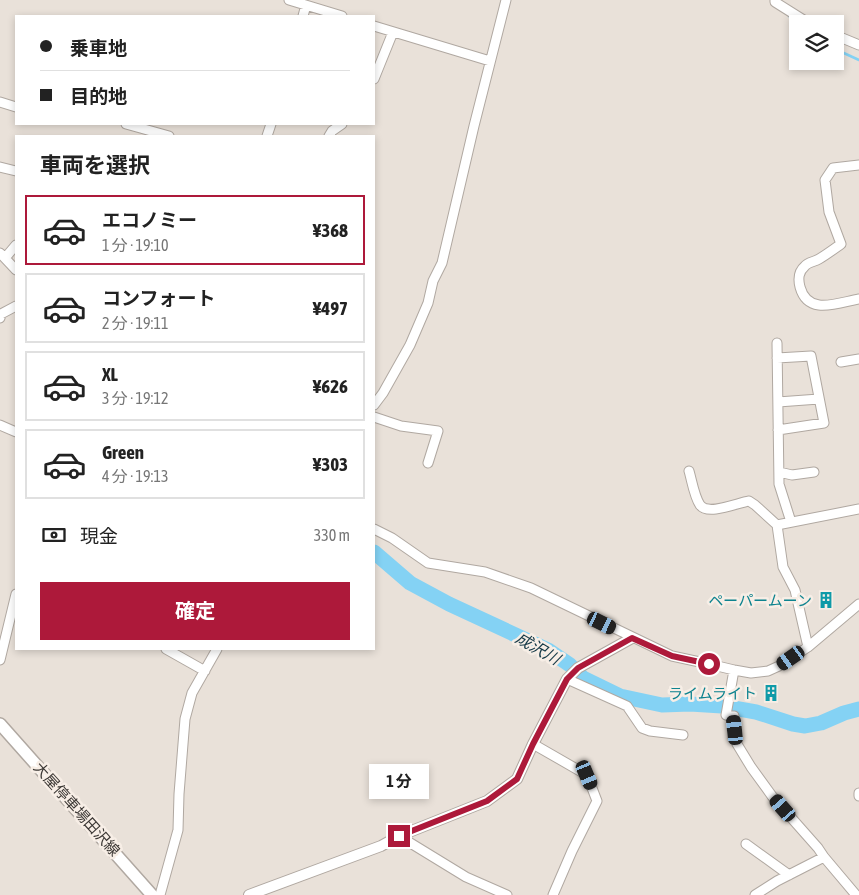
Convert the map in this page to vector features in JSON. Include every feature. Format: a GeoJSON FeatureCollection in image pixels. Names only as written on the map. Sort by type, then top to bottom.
{"type":"FeatureCollection","features":[{"type":"Feature","properties":{"kind":"main road","name":"大屋停車場田沢線"},"geometry":{"type":"LineString","coordinates":[[0,724],[152,895]]}},
{"type":"Feature","properties":{"kind":"street"},"geometry":{"type":"LineString","coordinates":[[289,0],[338,15]]}},
{"type":"Feature","properties":{"kind":"street"},"geometry":{"type":"LineString","coordinates":[[375,403],[383,393],[410,345],[428,303],[433,281],[442,263],[506,0]]}},
{"type":"Feature","properties":{"kind":"street"},"geometry":{"type":"LineString","coordinates":[[776,0],[775,2],[796,15]]}},
{"type":"Feature","properties":{"kind":"street"},"geometry":{"type":"LineString","coordinates":[[303,15],[306,6]]}},
{"type":"Feature","properties":{"kind":"street"},"geometry":{"type":"LineString","coordinates":[[375,26],[490,61]]}},
{"type":"Feature","properties":{"kind":"street"},"geometry":{"type":"LineString","coordinates":[[375,77],[393,32]]}},
{"type":"Feature","properties":{"kind":"street"},"geometry":{"type":"LineString","coordinates":[[844,39],[859,45]]}},
{"type":"Feature","properties":{"kind":"street"},"geometry":{"type":"LineString","coordinates":[[0,102],[15,107]]}},
{"type":"Feature","properties":{"kind":"street"},"geometry":{"type":"LineString","coordinates":[[130,125],[165,135]]}},
{"type":"Feature","properties":{"kind":"street"},"geometry":{"type":"LineString","coordinates":[[330,135],[341,125]]}},
{"type":"Feature","properties":{"kind":"street"},"geometry":{"type":"LineString","coordinates":[[859,165],[833,168],[825,180],[829,212],[841,244],[817,260],[806,264],[800,271],[799,281],[802,295],[811,304],[821,306],[859,299]]}},
{"type":"Feature","properties":{"kind":"street"},"geometry":{"type":"LineString","coordinates":[[0,167],[15,171]]}},
{"type":"Feature","properties":{"kind":"street"},"geometry":{"type":"LineString","coordinates":[[15,246],[2,256],[15,269]]}},
{"type":"Feature","properties":{"kind":"street"},"geometry":{"type":"LineString","coordinates":[[0,318],[1,314],[15,307]]}},
{"type":"Feature","properties":{"kind":"street"},"geometry":{"type":"LineString","coordinates":[[777,343],[779,484],[791,522]]}},
{"type":"Feature","properties":{"kind":"street"},"geometry":{"type":"LineString","coordinates":[[777,358],[811,356],[824,422],[778,430]]}},
{"type":"Feature","properties":{"kind":"street"},"geometry":{"type":"LineString","coordinates":[[841,362],[859,359]]}},
{"type":"Feature","properties":{"kind":"street"},"geometry":{"type":"LineString","coordinates":[[778,402],[819,399]]}},
{"type":"Feature","properties":{"kind":"street"},"geometry":{"type":"LineString","coordinates":[[375,416],[401,426],[438,431],[428,463]]}},
{"type":"Feature","properties":{"kind":"street"},"geometry":{"type":"LineString","coordinates":[[0,425],[15,432]]}},
{"type":"Feature","properties":{"kind":"street"},"geometry":{"type":"LineString","coordinates":[[689,471],[699,504],[704,509],[711,511],[749,502],[755,504],[777,525],[783,567],[795,590],[808,647]]}},
{"type":"Feature","properties":{"kind":"street"},"geometry":{"type":"LineString","coordinates":[[779,472],[792,475],[814,472]]}},
{"type":"Feature","properties":{"kind":"street"},"geometry":{"type":"LineString","coordinates":[[777,525],[859,508]]}},
{"type":"Feature","properties":{"kind":"street"},"geometry":{"type":"LineString","coordinates":[[375,530],[392,538],[428,563],[485,572],[531,588],[672,656],[751,673],[768,671],[780,666],[808,647],[859,604]]}},
{"type":"Feature","properties":{"kind":"street"},"geometry":{"type":"LineString","coordinates":[[0,660],[15,598]]}},
{"type":"Feature","properties":{"kind":"street"},"geometry":{"type":"LineString","coordinates":[[249,895],[381,846],[399,836],[487,801],[501,792],[517,779],[533,744],[569,677],[578,668],[632,638]]}},
{"type":"Feature","properties":{"kind":"street"},"geometry":{"type":"LineString","coordinates":[[168,650],[205,671]]}},
{"type":"Feature","properties":{"kind":"street"},"geometry":{"type":"LineString","coordinates":[[160,895],[178,830],[185,719],[192,693],[216,650]]}},
{"type":"Feature","properties":{"kind":"street"},"geometry":{"type":"LineString","coordinates":[[734,670],[726,714],[734,716],[737,744],[772,796],[856,895]]}},
{"type":"Feature","properties":{"kind":"street"},"geometry":{"type":"LineString","coordinates":[[569,677],[627,706],[642,728],[650,731],[683,735]]}},
{"type":"Feature","properties":{"kind":"street"},"geometry":{"type":"LineString","coordinates":[[533,744],[587,775],[598,801],[572,851],[554,895]]}},
{"type":"Feature","properties":{"kind":"street"},"geometry":{"type":"LineString","coordinates":[[399,836],[466,877],[507,895]]}},
{"type":"Feature","properties":{"kind":"street"},"geometry":{"type":"LineString","coordinates":[[746,844],[789,874]]}},
{"type":"Feature","properties":{"kind":"street"},"geometry":{"type":"LineString","coordinates":[[755,895],[789,874],[824,857]]}},
{"type":"Feature","properties":{"kind":"waterway"},"geometry":{"type":"LineString","coordinates":[[844,53],[859,60]]}},
{"type":"Feature","properties":{"kind":"waterway","name":"成沢川"},"geometry":{"type":"LineString","coordinates":[[375,553],[410,583],[449,604],[548,650],[570,665],[583,678],[620,696],[662,705],[722,706],[756,712],[805,726],[821,723],[859,709]]}},
{"type":"Feature","properties":{"kind":"place","name":"ペーパームーン"},"geometry":{"type":"Point","coordinates":[826,600]}},
{"type":"Feature","properties":{"kind":"place","name":"ライムライト"},"geometry":{"type":"Point","coordinates":[771,693]}},
{"type":"Feature","properties":{"kind":"route"},"geometry":{"type":"LineString","coordinates":[[399,836],[487,801],[517,779],[567,679],[578,668],[632,638],[672,656],[709,664]]}}]}
